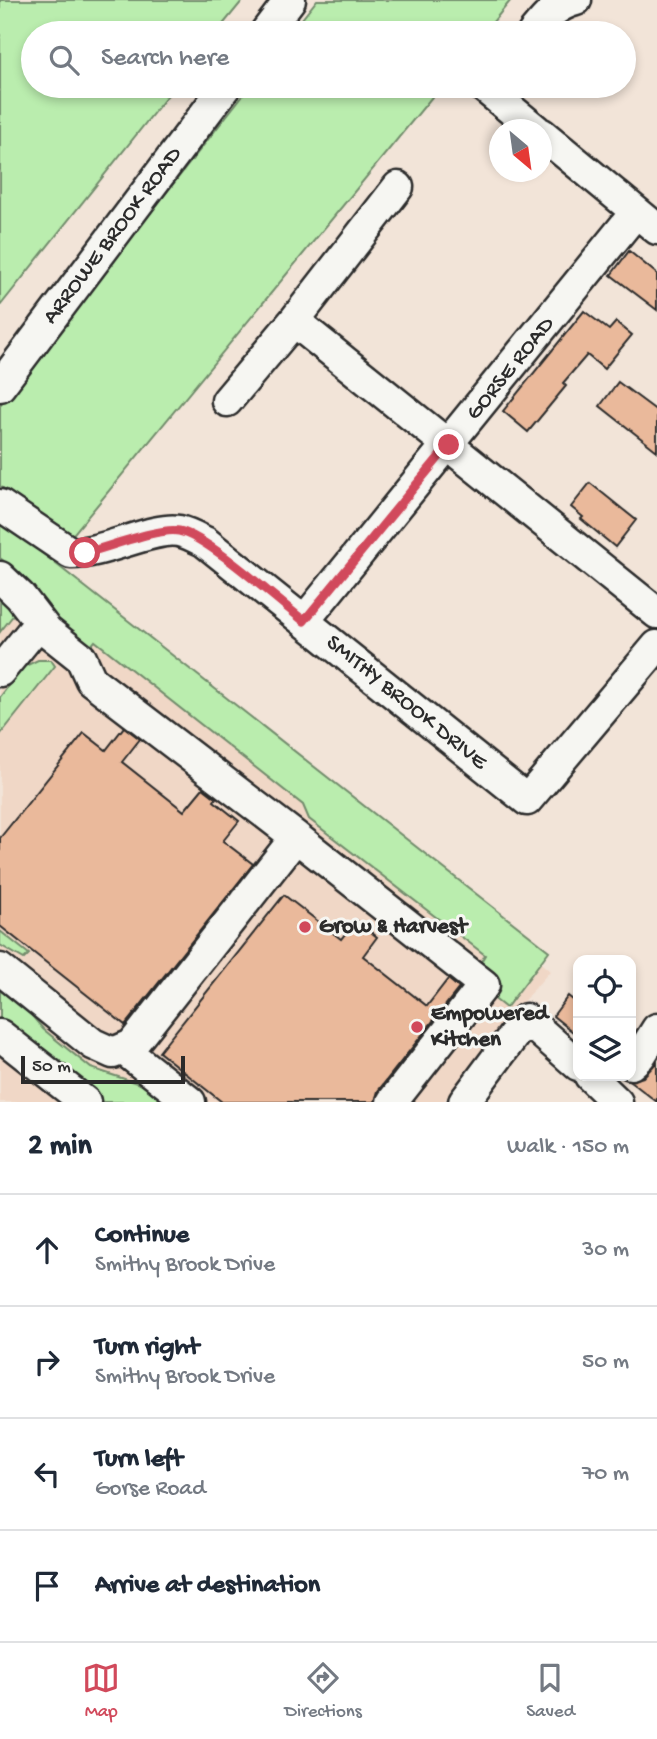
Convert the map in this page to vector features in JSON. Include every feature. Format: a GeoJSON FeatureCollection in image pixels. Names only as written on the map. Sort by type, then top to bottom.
{"type":"FeatureCollection","features":[{"type":"Feature","properties":{"kind":"street"},"geometry":{"type":"LineString","coordinates":[[274,21],[290,0]]}},
{"type":"Feature","properties":{"kind":"street"},"geometry":{"type":"LineString","coordinates":[[543,21],[563,3],[572,1]]}},
{"type":"Feature","properties":{"kind":"street","name":"ARROWE BROOK ROAD"},"geometry":{"type":"LineString","coordinates":[[0,386],[217,98]]}},
{"type":"Feature","properties":{"kind":"street"},"geometry":{"type":"LineString","coordinates":[[497,98],[523,119]]}},
{"type":"Feature","properties":{"kind":"street"},"geometry":{"type":"LineString","coordinates":[[552,143],[647,220]]}},
{"type":"Feature","properties":{"kind":"street"},"geometry":{"type":"LineString","coordinates":[[227,401],[294,321],[398,187]]}},
{"type":"Feature","properties":{"kind":"street","name":"GORSE ROAD"},"geometry":{"type":"LineString","coordinates":[[304,621],[449,445],[647,220]]}},
{"type":"Feature","properties":{"kind":"street"},"geometry":{"type":"LineString","coordinates":[[294,321],[657,613]]}},
{"type":"Feature","properties":{"kind":"street","name":"SMITHY BROOK DRIVE"},"geometry":{"type":"LineString","coordinates":[[0,505],[72,553],[85,553],[177,530],[205,542],[527,800],[657,646]]}},
{"type":"Feature","properties":{"kind":"street"},"geometry":{"type":"LineString","coordinates":[[0,577],[20,596],[47,631],[81,658],[90,680],[484,985],[393,1102]]}},
{"type":"Feature","properties":{"kind":"street"},"geometry":{"type":"LineString","coordinates":[[0,671],[40,622]]}},
{"type":"Feature","properties":{"kind":"street"},"geometry":{"type":"LineString","coordinates":[[0,969],[93,1044],[113,1053],[132,1045],[296,837]]}},
{"type":"Feature","properties":{"kind":"street"},"geometry":{"type":"LineString","coordinates":[[464,1102],[526,1019],[573,1061]]}},
{"type":"Feature","properties":{"kind":"street"},"geometry":{"type":"LineString","coordinates":[[636,1060],[657,1029]]}},
{"type":"Feature","properties":{"kind":"street"},"geometry":{"type":"LineString","coordinates":[[0,1035],[85,1102]]}},
{"type":"Feature","properties":{"kind":"street"},"geometry":{"type":"LineString","coordinates":[[122,1049],[190,1102]]}},
{"type":"Feature","properties":{"kind":"shaded area"},"geometry":{"type":"Polygon","coordinates":[[[52,560],[274,735],[550,971],[507,1020],[443,1102],[0,1102],[0,627],[52,560]]]}},
{"type":"Feature","properties":{"kind":"green space"},"geometry":{"type":"Polygon","coordinates":[[[0,0],[243,0],[226,21],[21,21],[21,98],[165,98],[0,306],[0,0]]]}},
{"type":"Feature","properties":{"kind":"green space"},"geometry":{"type":"Polygon","coordinates":[[[317,0],[511,0],[494,21],[300,21],[317,0]]]}},
{"type":"Feature","properties":{"kind":"green space"},"geometry":{"type":"Polygon","coordinates":[[[241,98],[431,98],[71,537],[0,486],[0,405],[241,98]]]}},
{"type":"Feature","properties":{"kind":"green space"},"geometry":{"type":"Polygon","coordinates":[[[0,520],[549,951],[506,1008],[487,993],[479,965],[485,955],[309,819],[303,805],[95,641],[87,651],[39,604],[31,585],[24,577],[0,558],[0,520]]]}},
{"type":"Feature","properties":{"kind":"green space"},"geometry":{"type":"Polygon","coordinates":[[[0,581],[19,608],[0,632],[0,581]]]}},
{"type":"Feature","properties":{"kind":"green space"},"geometry":{"type":"Polygon","coordinates":[[[38,660],[51,660],[55,666],[0,735],[0,697],[23,667],[38,660]]]}},
{"type":"Feature","properties":{"kind":"green space"},"geometry":{"type":"Polygon","coordinates":[[[0,931],[29,954],[24,959],[0,945],[0,931]]]}},
{"type":"Feature","properties":{"kind":"green space"},"geometry":{"type":"Polygon","coordinates":[[[0,978],[43,1029],[91,1068],[149,1087],[170,1102],[91,1102],[0,1030],[0,978]]]}},
{"type":"Feature","properties":{"kind":"building"},"geometry":{"type":"Polygon","coordinates":[[[629,251],[657,274],[657,310],[611,275],[629,251]]]}},
{"type":"Feature","properties":{"kind":"building"},"geometry":{"type":"Polygon","coordinates":[[[584,311],[609,330],[616,322],[632,335],[604,369],[587,355],[563,383],[566,386],[528,432],[503,411],[584,311]]]}},
{"type":"Feature","properties":{"kind":"building"},"geometry":{"type":"Polygon","coordinates":[[[618,382],[657,411],[657,451],[600,406],[618,382]]]}},
{"type":"Feature","properties":{"kind":"building"},"geometry":{"type":"Polygon","coordinates":[[[590,483],[636,520],[615,547],[581,519],[583,517],[571,507],[590,483]]]}},
{"type":"Feature","properties":{"kind":"building"},"geometry":{"type":"Polygon","coordinates":[[[124,727],[140,739],[122,762],[184,811],[203,788],[216,798],[214,801],[239,821],[223,841],[253,864],[125,1025],[0,926],[0,838],[84,733],[106,750],[124,727]]]}},
{"type":"Feature","properties":{"kind":"building"},"geometry":{"type":"Polygon","coordinates":[[[284,895],[341,939],[356,920],[377,937],[363,956],[427,1006],[448,979],[459,988],[378,1091],[375,1102],[222,1102],[159,1052],[284,895]]]}},
{"type":"Feature","properties":{"kind":"building"},"geometry":{"type":"Polygon","coordinates":[[[568,996],[573,1000],[573,1032],[553,1016],[568,996]]]}},
{"type":"Feature","properties":{"kind":"building"},"geometry":{"type":"Polygon","coordinates":[[[657,1062],[657,1102],[630,1081],[643,1077],[657,1062]]]}},
{"type":"Feature","properties":{"kind":"place","name":"Grow & Harvest"},"geometry":{"type":"Point","coordinates":[305,927]}},
{"type":"Feature","properties":{"kind":"place","name":"Empowered Kitchen"},"geometry":{"type":"Point","coordinates":[417,1027]}},
{"type":"Feature","properties":{"kind":"route"},"geometry":{"type":"LineString","coordinates":[[85,553],[177,530],[205,542],[304,621],[449,445]]}}]}
